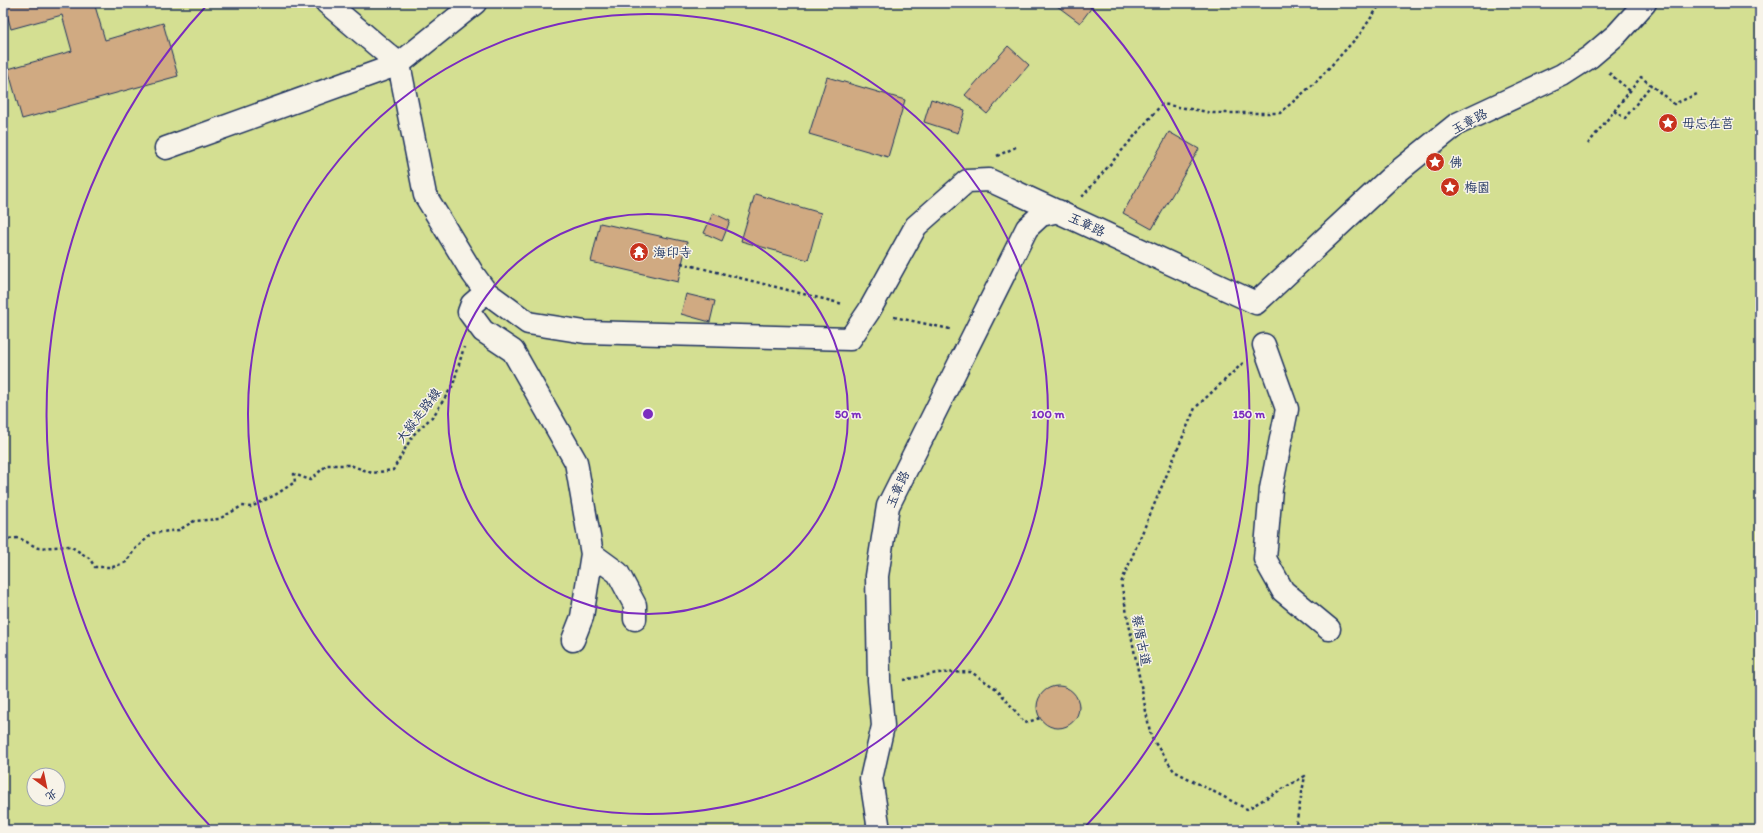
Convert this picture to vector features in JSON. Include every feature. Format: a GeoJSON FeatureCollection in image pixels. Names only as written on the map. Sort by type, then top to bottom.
{"type":"FeatureCollection","features":[{"type":"Feature","properties":{"kind":"street"},"geometry":{"type":"LineString","coordinates":[[327,3],[399,64],[425,195],[473,274],[486,292],[528,323],[585,332],[850,339],[869,311],[916,226],[967,181],[989,180],[1058,211]]}},
{"type":"Feature","properties":{"kind":"street"},"geometry":{"type":"LineString","coordinates":[[166,148],[399,64],[475,3]]}},
{"type":"Feature","properties":{"kind":"street","name":"玉章路"},"geometry":{"type":"LineString","coordinates":[[879,830],[870,779],[883,726],[878,680],[877,576],[888,506],[1027,228],[1041,215],[1058,211],[1256,303],[1391,177],[1457,124],[1562,76],[1590,58],[1617,34],[1645,3]]}},
{"type":"Feature","properties":{"kind":"street"},"geometry":{"type":"LineString","coordinates":[[486,292],[472,304],[469,312],[483,331],[513,351],[576,462],[592,554],[582,617],[573,640]]}},
{"type":"Feature","properties":{"kind":"street"},"geometry":{"type":"LineString","coordinates":[[1264,344],[1287,409],[1271,489],[1265,559],[1283,591],[1329,629]]}},
{"type":"Feature","properties":{"kind":"street"},"geometry":{"type":"LineString","coordinates":[[592,554],[618,573],[635,605],[635,619]]}},
{"type":"Feature","properties":{"kind":"path"},"geometry":{"type":"LineString","coordinates":[[1058,211],[1069,191],[1079,200],[1162,104],[1213,113],[1280,113],[1317,81],[1360,34],[1381,3]]}},
{"type":"Feature","properties":{"kind":"path"},"geometry":{"type":"LineString","coordinates":[[1588,144],[1641,77],[1674,104],[1697,94]]}},
{"type":"Feature","properties":{"kind":"path"},"geometry":{"type":"LineString","coordinates":[[1614,110],[1625,118],[1652,85]]}},
{"type":"Feature","properties":{"kind":"path"},"geometry":{"type":"LineString","coordinates":[[681,263],[869,311],[974,335]]}},
{"type":"Feature","properties":{"kind":"path","name":"大縱走路線"},"geometry":{"type":"LineString","coordinates":[[3,539],[19,538],[38,548],[70,546],[89,558],[95,567],[113,567],[126,562],[135,549],[153,533],[179,530],[194,521],[219,519],[242,506],[251,506],[275,495],[295,482],[294,474],[310,480],[327,465],[350,465],[372,472],[393,470],[413,436],[434,415],[453,385],[463,351],[469,312]]}},
{"type":"Feature","properties":{"kind":"path","name":"蔡厝古道"},"geometry":{"type":"LineString","coordinates":[[1264,344],[1195,408],[1121,583],[1151,736],[1174,771],[1247,809],[1305,776],[1295,830]]}},
{"type":"Feature","properties":{"kind":"path"},"geometry":{"type":"LineString","coordinates":[[878,680],[906,680],[937,673],[971,672],[998,690],[1025,723],[1040,718]]}},
{"type":"Feature","properties":{"kind":"green space"},"geometry":{"type":"Polygon","coordinates":[[[3,3],[1760,3],[1760,830],[3,830],[3,3]]]}},
{"type":"Feature","properties":{"kind":"building"},"geometry":{"type":"Polygon","coordinates":[[[4,3],[104,3],[95,6],[105,40],[163,23],[178,76],[22,119],[8,69],[72,51],[62,15],[11,29],[4,3]]]}},
{"type":"Feature","properties":{"kind":"building"},"geometry":{"type":"Polygon","coordinates":[[[1053,3],[1095,3],[1080,23],[1053,3]]]}},
{"type":"Feature","properties":{"kind":"building"},"geometry":{"type":"Polygon","coordinates":[[[1008,46],[1029,65],[987,114],[965,95],[1008,46]]]}},
{"type":"Feature","properties":{"kind":"building"},"geometry":{"type":"Polygon","coordinates":[[[827,77],[905,100],[888,157],[809,134],[827,77]]]}},
{"type":"Feature","properties":{"kind":"building"},"geometry":{"type":"Polygon","coordinates":[[[931,99],[965,110],[958,133],[924,122],[931,99]]]}},
{"type":"Feature","properties":{"kind":"building"},"geometry":{"type":"Polygon","coordinates":[[[1169,132],[1199,149],[1152,229],[1123,213],[1169,132]]]}},
{"type":"Feature","properties":{"kind":"building"},"geometry":{"type":"Polygon","coordinates":[[[755,194],[821,213],[808,260],[741,241],[755,194]]]}},
{"type":"Feature","properties":{"kind":"building"},"geometry":{"type":"Polygon","coordinates":[[[713,213],[730,221],[722,241],[704,233],[713,213]]]}},
{"type":"Feature","properties":{"kind":"building","name":"海印寺"},"geometry":{"type":"Polygon","coordinates":[[[600,223],[687,242],[678,282],[591,262],[600,223]]]}},
{"type":"Feature","properties":{"kind":"building"},"geometry":{"type":"Polygon","coordinates":[[[686,294],[715,301],[710,322],[681,314],[686,294]]]}},
{"type":"Feature","properties":{"kind":"building"},"geometry":{"type":"Polygon","coordinates":[[[1054,686],[1062,686],[1073,692],[1079,703],[1079,711],[1073,722],[1062,728],[1054,728],[1043,722],[1037,711],[1037,703],[1043,692],[1054,686]]]}},
{"type":"Feature","properties":{"kind":"place","name":"毋忘在莒"},"geometry":{"type":"Point","coordinates":[1668,123]}},
{"type":"Feature","properties":{"kind":"place","name":"佛"},"geometry":{"type":"Point","coordinates":[1435,162]}},
{"type":"Feature","properties":{"kind":"place","name":"梅園"},"geometry":{"type":"Point","coordinates":[1450,187]}},
{"type":"Feature","properties":{"kind":"place","name":"海印寺"},"geometry":{"type":"Point","coordinates":[639,252]}}]}
